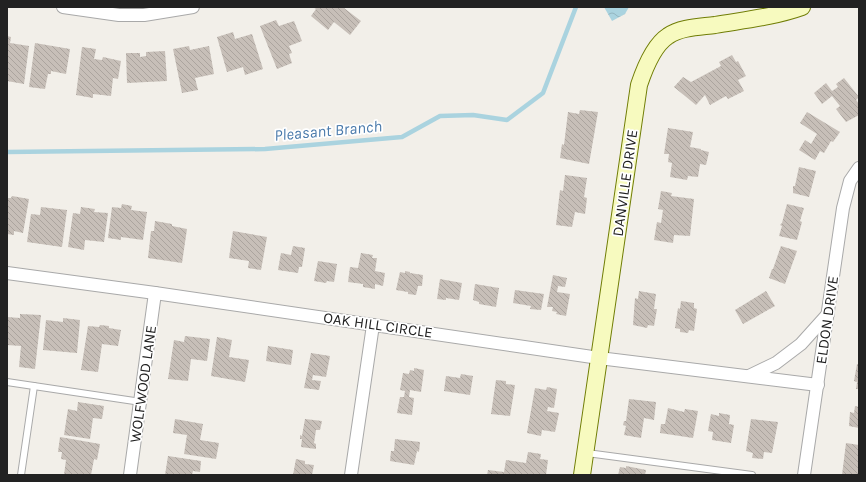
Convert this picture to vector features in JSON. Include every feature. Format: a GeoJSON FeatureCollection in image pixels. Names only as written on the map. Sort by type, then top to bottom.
{"type":"FeatureCollection","features":[{"type":"Feature","properties":{"kind":"street"},"geometry":{"type":"LineString","coordinates":[[63,7],[87,9],[119,15],[144,15],[193,7]]}},
{"type":"Feature","properties":{"kind":"street","name":"DANVILLE DRIVE"},"geometry":{"type":"LineString","coordinates":[[582,475],[639,85],[645,66],[655,50],[667,36],[683,30],[765,17],[802,7]]}},
{"type":"Feature","properties":{"kind":"street","name":"ELDON DRIVE"},"geometry":{"type":"LineString","coordinates":[[804,475],[844,208],[850,181],[859,168]]}},
{"type":"Feature","properties":{"kind":"street","name":"OAK HILL CIRCLE"},"geometry":{"type":"LineString","coordinates":[[7,273],[155,293],[599,358],[818,385]]}},
{"type":"Feature","properties":{"kind":"street","name":"WOLFWOOD LANE"},"geometry":{"type":"LineString","coordinates":[[130,475],[155,293]]}},
{"type":"Feature","properties":{"kind":"street"},"geometry":{"type":"LineString","coordinates":[[749,376],[776,364],[801,344],[828,314]]}},
{"type":"Feature","properties":{"kind":"street"},"geometry":{"type":"LineString","coordinates":[[351,475],[374,325]]}},
{"type":"Feature","properties":{"kind":"lane"},"geometry":{"type":"LineString","coordinates":[[7,382],[141,402]]}},
{"type":"Feature","properties":{"kind":"lane"},"geometry":{"type":"LineString","coordinates":[[22,475],[34,386]]}},
{"type":"Feature","properties":{"kind":"lane"},"geometry":{"type":"LineString","coordinates":[[585,453],[752,475]]}},
{"type":"Feature","properties":{"kind":"lane"},"geometry":{"type":"LineString","coordinates":[[694,475],[695,468]]}},
{"type":"Feature","properties":{"kind":"water"},"geometry":{"type":"Polygon","coordinates":[[[604,7],[629,7],[625,14],[612,21],[604,7]]]}},
{"type":"Feature","properties":{"kind":"building"},"geometry":{"type":"Polygon","coordinates":[[[313,7],[345,7],[344,8],[361,21],[350,35],[334,22],[328,30],[311,16],[316,9],[313,7]]]}},
{"type":"Feature","properties":{"kind":"building"},"geometry":{"type":"Polygon","coordinates":[[[276,20],[279,26],[294,21],[302,41],[289,46],[292,53],[289,54],[292,63],[277,69],[260,26],[276,20]]]}},
{"type":"Feature","properties":{"kind":"building"},"geometry":{"type":"Polygon","coordinates":[[[233,32],[235,39],[252,34],[263,69],[245,75],[243,67],[227,72],[217,37],[233,32]]]}},
{"type":"Feature","properties":{"kind":"building"},"geometry":{"type":"Polygon","coordinates":[[[7,36],[11,37],[10,43],[29,46],[24,84],[7,81],[7,36]]]}},
{"type":"Feature","properties":{"kind":"building"},"geometry":{"type":"Polygon","coordinates":[[[35,43],[70,49],[66,74],[51,71],[51,74],[48,74],[45,89],[29,87],[35,43]]]}},
{"type":"Feature","properties":{"kind":"building"},"geometry":{"type":"Polygon","coordinates":[[[189,46],[190,50],[209,46],[214,74],[195,78],[198,90],[182,93],[173,49],[189,46]]]}},
{"type":"Feature","properties":{"kind":"building"},"geometry":{"type":"Polygon","coordinates":[[[82,47],[96,49],[94,59],[102,60],[103,57],[121,61],[118,79],[113,78],[111,96],[93,94],[93,98],[76,95],[82,47]]]}},
{"type":"Feature","properties":{"kind":"building"},"geometry":{"type":"Polygon","coordinates":[[[165,51],[167,81],[127,83],[126,53],[140,53],[140,57],[146,56],[146,52],[165,51]]]}},
{"type":"Feature","properties":{"kind":"building"},"geometry":{"type":"Polygon","coordinates":[[[732,55],[736,62],[738,61],[746,76],[738,80],[744,91],[728,99],[726,96],[710,105],[705,95],[696,105],[674,87],[683,77],[691,82],[721,66],[719,62],[732,55]]]}},
{"type":"Feature","properties":{"kind":"building"},"geometry":{"type":"Polygon","coordinates":[[[844,78],[859,97],[856,100],[859,104],[859,115],[846,122],[836,109],[840,106],[832,96],[822,104],[814,93],[826,83],[832,91],[838,87],[836,84],[844,78]]]}},
{"type":"Feature","properties":{"kind":"building"},"geometry":{"type":"Polygon","coordinates":[[[580,110],[598,112],[589,164],[560,158],[562,144],[564,145],[568,112],[579,114],[580,110]]]}},
{"type":"Feature","properties":{"kind":"building"},"geometry":{"type":"Polygon","coordinates":[[[807,112],[840,132],[833,142],[831,141],[824,153],[820,151],[815,160],[799,150],[805,140],[811,144],[817,134],[800,123],[807,112]]]}},
{"type":"Feature","properties":{"kind":"building"},"geometry":{"type":"Polygon","coordinates":[[[668,128],[693,132],[690,147],[709,152],[706,165],[700,164],[698,177],[688,176],[687,180],[670,177],[672,163],[668,162],[669,154],[664,154],[668,128]]]}},
{"type":"Feature","properties":{"kind":"building"},"geometry":{"type":"Polygon","coordinates":[[[799,167],[816,171],[809,197],[793,193],[793,186],[795,186],[799,167]]]}},
{"type":"Feature","properties":{"kind":"building"},"geometry":{"type":"Polygon","coordinates":[[[565,175],[587,178],[584,197],[587,198],[585,214],[575,212],[572,227],[556,225],[560,190],[563,191],[565,175]]]}},
{"type":"Feature","properties":{"kind":"building"},"geometry":{"type":"Polygon","coordinates":[[[661,191],[672,193],[671,196],[694,199],[690,236],[674,235],[673,243],[654,240],[657,222],[661,223],[663,210],[658,209],[661,191]]]}},
{"type":"Feature","properties":{"kind":"building"},"geometry":{"type":"Polygon","coordinates":[[[12,196],[29,199],[23,233],[14,231],[14,235],[7,234],[7,198],[11,198],[12,196]]]}},
{"type":"Feature","properties":{"kind":"building"},"geometry":{"type":"Polygon","coordinates":[[[122,204],[132,206],[131,210],[147,212],[143,240],[121,237],[121,240],[108,238],[112,207],[121,208],[122,204]]]}},
{"type":"Feature","properties":{"kind":"building"},"geometry":{"type":"Polygon","coordinates":[[[787,204],[804,208],[797,240],[779,236],[782,226],[780,225],[782,223],[787,204]]]}},
{"type":"Feature","properties":{"kind":"building"},"geometry":{"type":"Polygon","coordinates":[[[41,207],[67,210],[62,247],[27,242],[31,214],[40,215],[41,207]]]}},
{"type":"Feature","properties":{"kind":"building"},"geometry":{"type":"Polygon","coordinates":[[[81,207],[95,209],[94,212],[108,213],[104,242],[85,240],[84,250],[68,247],[73,213],[80,214],[81,207]]]}},
{"type":"Feature","properties":{"kind":"building"},"geometry":{"type":"Polygon","coordinates":[[[155,221],[172,224],[172,226],[187,229],[182,263],[148,258],[151,231],[154,231],[155,221]]]}},
{"type":"Feature","properties":{"kind":"building"},"geometry":{"type":"Polygon","coordinates":[[[233,231],[267,237],[261,270],[248,268],[249,261],[229,258],[233,231]]]}},
{"type":"Feature","properties":{"kind":"building"},"geometry":{"type":"Polygon","coordinates":[[[293,246],[305,248],[302,267],[299,267],[298,273],[278,270],[281,253],[291,255],[293,246]]]}},
{"type":"Feature","properties":{"kind":"building"},"geometry":{"type":"Polygon","coordinates":[[[781,246],[797,251],[785,284],[769,278],[781,246]]]}},
{"type":"Feature","properties":{"kind":"building"},"geometry":{"type":"Polygon","coordinates":[[[361,253],[373,255],[372,258],[377,258],[375,271],[385,273],[383,286],[375,284],[375,289],[363,287],[363,284],[348,282],[350,267],[358,268],[361,253]]]}},
{"type":"Feature","properties":{"kind":"building"},"geometry":{"type":"Polygon","coordinates":[[[318,261],[337,264],[334,282],[327,281],[326,283],[314,281],[318,261]]]}},
{"type":"Feature","properties":{"kind":"building"},"geometry":{"type":"Polygon","coordinates":[[[405,271],[423,275],[422,286],[418,286],[416,295],[396,290],[400,272],[405,273],[405,271]]]}},
{"type":"Feature","properties":{"kind":"building"},"geometry":{"type":"Polygon","coordinates":[[[553,275],[567,278],[565,287],[558,286],[557,292],[570,294],[566,316],[556,314],[557,312],[552,311],[553,307],[547,307],[553,275]]]}},
{"type":"Feature","properties":{"kind":"building"},"geometry":{"type":"Polygon","coordinates":[[[440,279],[462,283],[459,300],[446,298],[446,300],[437,299],[440,279]]]}},
{"type":"Feature","properties":{"kind":"building"},"geometry":{"type":"Polygon","coordinates":[[[475,284],[499,288],[496,307],[479,304],[479,302],[473,300],[475,284]]]}},
{"type":"Feature","properties":{"kind":"building"},"geometry":{"type":"Polygon","coordinates":[[[515,290],[544,294],[541,310],[530,309],[531,306],[513,303],[515,290]]]}},
{"type":"Feature","properties":{"kind":"building"},"geometry":{"type":"Polygon","coordinates":[[[639,291],[656,294],[654,309],[657,309],[654,326],[648,325],[647,328],[633,325],[635,298],[638,299],[639,291]]]}},
{"type":"Feature","properties":{"kind":"building"},"geometry":{"type":"Polygon","coordinates":[[[766,291],[775,306],[743,324],[735,310],[766,291]]]}},
{"type":"Feature","properties":{"kind":"building"},"geometry":{"type":"Polygon","coordinates":[[[681,301],[694,303],[694,308],[697,309],[694,331],[689,330],[688,333],[680,332],[680,329],[675,328],[678,308],[680,309],[681,301]]]}},
{"type":"Feature","properties":{"kind":"building"},"geometry":{"type":"Polygon","coordinates":[[[20,314],[41,315],[35,369],[19,367],[21,346],[7,345],[7,317],[20,318],[20,314]]]}},
{"type":"Feature","properties":{"kind":"building"},"geometry":{"type":"Polygon","coordinates":[[[63,318],[80,320],[77,353],[43,350],[46,320],[63,322],[63,318]]]}},
{"type":"Feature","properties":{"kind":"building"},"geometry":{"type":"Polygon","coordinates":[[[100,325],[121,330],[118,346],[102,344],[98,372],[81,370],[88,326],[99,327],[100,325]]]}},
{"type":"Feature","properties":{"kind":"building"},"geometry":{"type":"Polygon","coordinates":[[[185,336],[210,339],[207,361],[191,359],[188,381],[168,379],[174,340],[184,342],[185,336]]]}},
{"type":"Feature","properties":{"kind":"building"},"geometry":{"type":"Polygon","coordinates":[[[217,337],[232,340],[229,357],[249,360],[245,382],[211,376],[217,337]]]}},
{"type":"Feature","properties":{"kind":"building"},"geometry":{"type":"Polygon","coordinates":[[[268,346],[293,350],[291,365],[266,361],[268,346]]]}},
{"type":"Feature","properties":{"kind":"building"},"geometry":{"type":"Polygon","coordinates":[[[311,353],[330,356],[326,377],[313,375],[312,380],[321,381],[319,390],[304,388],[311,353]]]}},
{"type":"Feature","properties":{"kind":"building"},"geometry":{"type":"Polygon","coordinates":[[[857,364],[859,364],[859,389],[856,389],[857,382],[854,381],[857,364]]]}},
{"type":"Feature","properties":{"kind":"building"},"geometry":{"type":"Polygon","coordinates":[[[414,368],[424,370],[421,392],[410,390],[409,397],[414,398],[412,415],[397,413],[400,397],[404,397],[405,391],[400,390],[403,373],[409,374],[410,370],[414,371],[414,368]]]}},
{"type":"Feature","properties":{"kind":"building"},"geometry":{"type":"Polygon","coordinates":[[[461,374],[473,376],[470,395],[444,391],[446,376],[460,378],[461,374]]]}},
{"type":"Feature","properties":{"kind":"building"},"geometry":{"type":"Polygon","coordinates":[[[496,380],[506,381],[506,384],[515,385],[510,416],[491,414],[496,380]]]}},
{"type":"Feature","properties":{"kind":"building"},"geometry":{"type":"Polygon","coordinates":[[[547,387],[557,389],[554,408],[548,407],[547,411],[559,413],[555,432],[542,430],[541,436],[527,433],[535,388],[546,390],[547,387]]]}},
{"type":"Feature","properties":{"kind":"building"},"geometry":{"type":"Polygon","coordinates":[[[629,399],[656,402],[654,420],[644,418],[641,438],[624,435],[626,426],[623,425],[624,421],[626,421],[629,399]]]}},
{"type":"Feature","properties":{"kind":"building"},"geometry":{"type":"Polygon","coordinates":[[[78,402],[104,406],[102,419],[93,418],[90,439],[64,435],[68,409],[77,411],[78,402]]]}},
{"type":"Feature","properties":{"kind":"building"},"geometry":{"type":"Polygon","coordinates":[[[855,406],[859,407],[859,428],[849,426],[850,412],[854,413],[855,406]]]}},
{"type":"Feature","properties":{"kind":"building"},"geometry":{"type":"Polygon","coordinates":[[[668,408],[684,412],[685,409],[698,411],[693,438],[660,433],[661,424],[665,424],[668,408]]]}},
{"type":"Feature","properties":{"kind":"building"},"geometry":{"type":"Polygon","coordinates":[[[719,413],[730,415],[729,424],[734,425],[731,443],[712,440],[713,432],[708,431],[711,414],[719,416],[719,413]]]}},
{"type":"Feature","properties":{"kind":"building"},"geometry":{"type":"Polygon","coordinates":[[[175,419],[203,424],[200,440],[219,443],[216,459],[184,454],[187,435],[173,433],[175,419]]]}},
{"type":"Feature","properties":{"kind":"building"},"geometry":{"type":"Polygon","coordinates":[[[305,419],[322,421],[320,430],[316,430],[314,443],[316,444],[316,449],[301,447],[302,439],[300,439],[300,435],[302,436],[305,419]]]}},
{"type":"Feature","properties":{"kind":"building"},"geometry":{"type":"Polygon","coordinates":[[[751,419],[778,422],[772,453],[764,452],[763,459],[752,458],[753,453],[746,451],[751,419]]]}},
{"type":"Feature","properties":{"kind":"building"},"geometry":{"type":"Polygon","coordinates":[[[60,437],[100,444],[97,460],[94,459],[91,475],[64,475],[66,460],[61,459],[62,452],[58,452],[60,437]]]}},
{"type":"Feature","properties":{"kind":"building"},"geometry":{"type":"Polygon","coordinates":[[[395,439],[420,442],[419,452],[417,451],[414,465],[390,461],[391,451],[394,451],[395,439]]]}},
{"type":"Feature","properties":{"kind":"building"},"geometry":{"type":"Polygon","coordinates":[[[846,443],[859,445],[859,475],[842,475],[846,443]]]}},
{"type":"Feature","properties":{"kind":"building"},"geometry":{"type":"Polygon","coordinates":[[[528,452],[541,454],[540,459],[548,460],[546,475],[487,475],[488,470],[504,472],[506,460],[526,463],[528,452]]]}},
{"type":"Feature","properties":{"kind":"building"},"geometry":{"type":"Polygon","coordinates":[[[168,456],[201,461],[200,472],[193,471],[192,475],[165,475],[168,456]]]}},
{"type":"Feature","properties":{"kind":"building"},"geometry":{"type":"Polygon","coordinates":[[[296,459],[305,461],[305,464],[314,465],[312,475],[293,475],[296,459]]]}},
{"type":"Feature","properties":{"kind":"building"},"geometry":{"type":"Polygon","coordinates":[[[626,466],[646,470],[645,475],[618,475],[620,467],[626,468],[626,466]]]}},
{"type":"Feature","properties":{"kind":"waterway","name":"Pleasant Branch"},"geometry":{"type":"LineString","coordinates":[[7,152],[265,149],[402,137],[440,116],[473,115],[507,120],[543,93],[576,7]]}}]}
